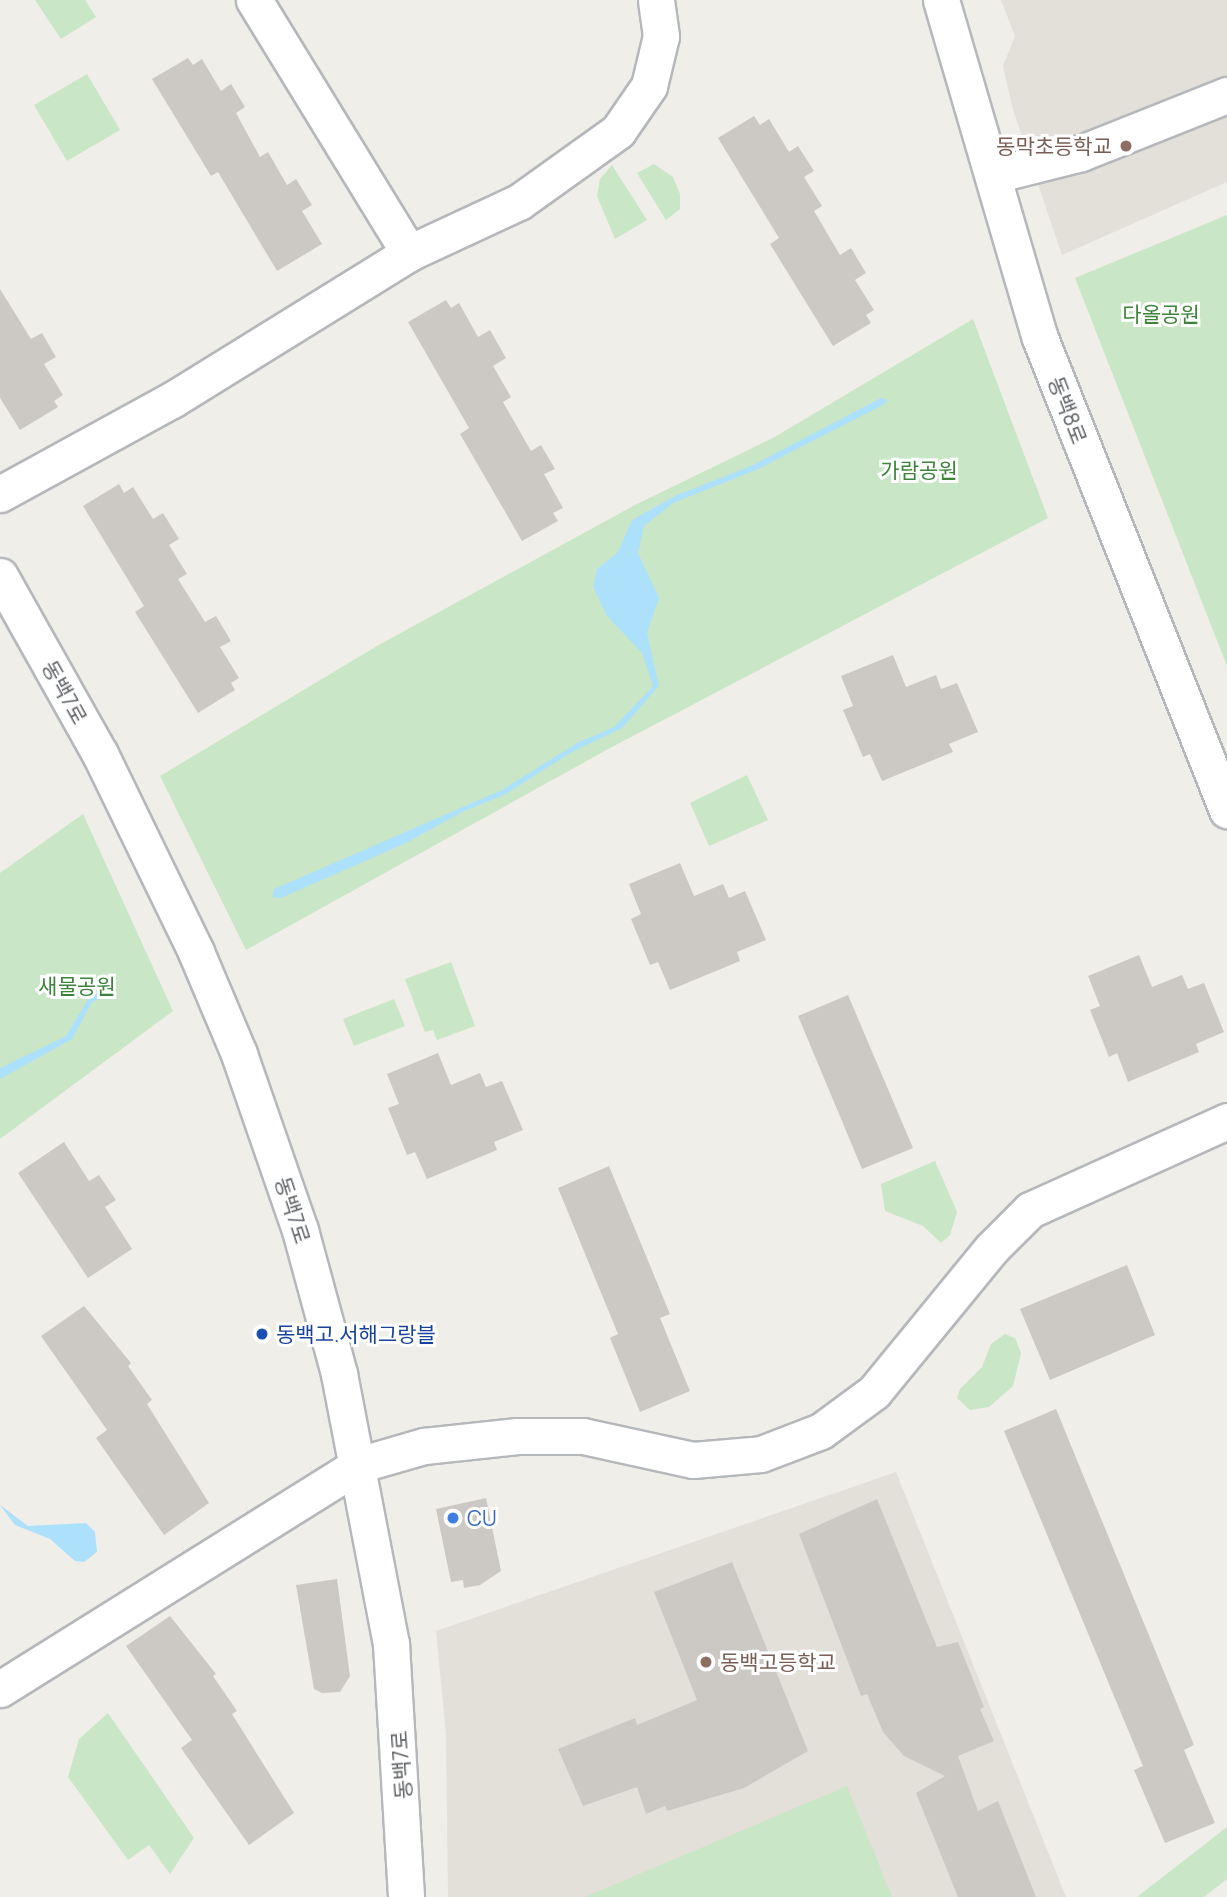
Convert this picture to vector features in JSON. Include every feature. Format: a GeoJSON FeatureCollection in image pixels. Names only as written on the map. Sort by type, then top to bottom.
{"type":"FeatureCollection","features":[{"type":"Feature","properties":{"kind":"street"},"geometry":{"type":"LineString","coordinates":[[254,0],[409,253]]}},
{"type":"Feature","properties":{"kind":"street"},"geometry":{"type":"LineString","coordinates":[[0,494],[172,400],[409,253],[519,202],[618,131],[649,86],[661,36],[656,0]]}},
{"type":"Feature","properties":{"kind":"street","name":"동백8로"},"geometry":{"type":"LineString","coordinates":[[941,0],[1040,338],[1227,810]]}},
{"type":"Feature","properties":{"kind":"street"},"geometry":{"type":"LineString","coordinates":[[994,175],[1081,153],[1227,95]]}},
{"type":"Feature","properties":{"kind":"street","name":"동백7로"},"geometry":{"type":"LineString","coordinates":[[0,576],[134,821],[235,1043],[322,1305],[358,1465],[391,1644],[404,1802],[406,1897]]}},
{"type":"Feature","properties":{"kind":"street"},"geometry":{"type":"LineString","coordinates":[[0,1689],[358,1465],[424,1446],[517,1436],[583,1437],[693,1460],[761,1454],[792,1444],[841,1419],[874,1392],[992,1248],[1030,1210],[1227,1121]]}},
{"type":"Feature","properties":{"kind":"shaded area","name":"동막초등학교"},"geometry":{"type":"Polygon","coordinates":[[[1001,0],[1227,0],[1227,182],[1062,255],[1013,110],[1003,66],[1015,36],[1001,0]]]}},
{"type":"Feature","properties":{"kind":"shaded area","name":"동백고등학교"},"geometry":{"type":"Polygon","coordinates":[[[896,1472],[1066,1897],[448,1897],[446,1734],[436,1631],[896,1472]]]}},
{"type":"Feature","properties":{"kind":"green space"},"geometry":{"type":"Polygon","coordinates":[[[35,0],[85,0],[96,17],[61,39],[35,0]]]}},
{"type":"Feature","properties":{"kind":"green space"},"geometry":{"type":"Polygon","coordinates":[[[87,74],[120,130],[67,161],[34,105],[87,74]]]}},
{"type":"Feature","properties":{"kind":"green space"},"geometry":{"type":"Polygon","coordinates":[[[654,164],[673,177],[680,194],[680,209],[666,220],[637,173],[654,164]]]}},
{"type":"Feature","properties":{"kind":"green space"},"geometry":{"type":"Polygon","coordinates":[[[612,165],[647,220],[615,239],[597,196],[600,179],[612,165]]]}},
{"type":"Feature","properties":{"kind":"green space","name":"다올공원"},"geometry":{"type":"Polygon","coordinates":[[[1227,215],[1227,666],[1075,278],[1227,215]]]}},
{"type":"Feature","properties":{"kind":"green space","name":"가람공원"},"geometry":{"type":"Polygon","coordinates":[[[973,319],[1048,518],[610,748],[246,950],[160,776],[377,646],[635,505],[773,438],[973,319]]]}},
{"type":"Feature","properties":{"kind":"green space"},"geometry":{"type":"Polygon","coordinates":[[[747,775],[768,820],[709,846],[690,803],[747,775]]]}},
{"type":"Feature","properties":{"kind":"green space","name":"새물공원"},"geometry":{"type":"Polygon","coordinates":[[[83,814],[173,1011],[0,1139],[0,873],[83,814]]]}},
{"type":"Feature","properties":{"kind":"green space"},"geometry":{"type":"Polygon","coordinates":[[[451,962],[475,1026],[437,1040],[433,1030],[425,1032],[405,979],[451,962]]]}},
{"type":"Feature","properties":{"kind":"green space"},"geometry":{"type":"Polygon","coordinates":[[[394,999],[405,1026],[354,1046],[343,1019],[394,999]]]}},
{"type":"Feature","properties":{"kind":"green space"},"geometry":{"type":"Polygon","coordinates":[[[935,1161],[957,1212],[950,1235],[941,1243],[923,1226],[885,1211],[881,1184],[935,1161]]]}},
{"type":"Feature","properties":{"kind":"green space"},"geometry":{"type":"Polygon","coordinates":[[[1005,1334],[1015,1338],[1021,1353],[1013,1386],[989,1407],[970,1410],[957,1398],[960,1389],[982,1367],[991,1344],[1005,1334]]]}},
{"type":"Feature","properties":{"kind":"green space"},"geometry":{"type":"Polygon","coordinates":[[[108,1713],[194,1838],[170,1874],[149,1845],[128,1860],[68,1777],[79,1739],[108,1713]]]}},
{"type":"Feature","properties":{"kind":"green space"},"geometry":{"type":"Polygon","coordinates":[[[847,1786],[892,1897],[585,1897],[847,1786]]]}},
{"type":"Feature","properties":{"kind":"green space"},"geometry":{"type":"Polygon","coordinates":[[[1227,1827],[1227,1879],[1204,1897],[1137,1897],[1227,1827]]]}},
{"type":"Feature","properties":{"kind":"water"},"geometry":{"type":"Polygon","coordinates":[[[881,398],[888,400],[756,470],[673,503],[644,526],[638,553],[659,598],[647,633],[659,686],[622,728],[572,752],[504,795],[464,811],[406,843],[281,898],[272,897],[274,889],[502,790],[577,743],[614,727],[653,686],[642,653],[607,616],[593,587],[597,569],[618,552],[632,520],[677,495],[751,466],[881,398]]]}},
{"type":"Feature","properties":{"kind":"water"},"geometry":{"type":"Polygon","coordinates":[[[98,990],[105,992],[105,997],[92,1002],[72,1039],[0,1079],[0,1068],[66,1036],[90,996],[98,990]]]}},
{"type":"Feature","properties":{"kind":"water"},"geometry":{"type":"Polygon","coordinates":[[[0,1505],[28,1526],[86,1523],[95,1532],[97,1552],[84,1562],[75,1561],[50,1539],[15,1525],[0,1505]]]}},
{"type":"Feature","properties":{"kind":"building"},"geometry":{"type":"Polygon","coordinates":[[[188,58],[193,65],[202,59],[221,91],[231,84],[245,107],[236,113],[260,157],[268,152],[287,185],[296,179],[312,205],[302,211],[322,244],[277,271],[218,172],[211,176],[152,79],[188,58]]]}},
{"type":"Feature","properties":{"kind":"building"},"geometry":{"type":"Polygon","coordinates":[[[754,116],[760,125],[769,119],[789,152],[798,146],[814,171],[804,177],[822,206],[814,211],[840,255],[851,248],[866,273],[855,280],[874,310],[866,315],[871,323],[833,346],[770,244],[779,238],[718,138],[754,116]]]}},
{"type":"Feature","properties":{"kind":"building"},"geometry":{"type":"Polygon","coordinates":[[[0,289],[31,339],[42,333],[56,357],[44,364],[63,395],[54,401],[58,407],[20,430],[0,398],[0,289]]]}},
{"type":"Feature","properties":{"kind":"building"},"geometry":{"type":"Polygon","coordinates":[[[446,300],[451,308],[459,303],[478,337],[490,330],[506,358],[493,366],[511,397],[503,402],[531,451],[541,445],[555,469],[544,474],[563,508],[553,513],[558,521],[522,541],[460,434],[469,428],[408,322],[446,300]]]}},
{"type":"Feature","properties":{"kind":"building"},"geometry":{"type":"Polygon","coordinates":[[[119,484],[124,493],[133,487],[153,519],[163,513],[179,539],[169,545],[187,574],[178,579],[205,622],[216,616],[231,641],[220,647],[239,678],[231,683],[235,690],[198,713],[135,612],[144,606],[83,506],[119,484]]]}},
{"type":"Feature","properties":{"kind":"building"},"geometry":{"type":"Polygon","coordinates":[[[893,655],[906,687],[936,675],[941,689],[957,683],[978,732],[949,744],[953,752],[882,781],[870,754],[863,757],[843,710],[853,706],[841,676],[893,655]]]}},
{"type":"Feature","properties":{"kind":"building"},"geometry":{"type":"Polygon","coordinates":[[[680,863],[694,896],[723,884],[729,898],[745,891],[766,940],[737,952],[740,961],[670,990],[658,962],[650,965],[631,919],[641,914],[629,884],[680,863]]]}},
{"type":"Feature","properties":{"kind":"building"},"geometry":{"type":"Polygon","coordinates":[[[1139,955],[1152,987],[1182,975],[1188,989],[1204,983],[1224,1032],[1196,1044],[1199,1052],[1128,1082],[1117,1053],[1109,1057],[1090,1010],[1100,1006],[1088,976],[1139,955]]]}},
{"type":"Feature","properties":{"kind":"building"},"geometry":{"type":"Polygon","coordinates":[[[848,995],[913,1148],[862,1169],[798,1016],[848,995]]]}},
{"type":"Feature","properties":{"kind":"building"},"geometry":{"type":"Polygon","coordinates":[[[438,1053],[451,1085],[480,1073],[486,1087],[502,1081],[523,1130],[494,1142],[497,1150],[427,1179],[415,1152],[407,1155],[388,1108],[399,1104],[387,1074],[438,1053]]]}},
{"type":"Feature","properties":{"kind":"building"},"geometry":{"type":"Polygon","coordinates":[[[64,1142],[89,1181],[99,1175],[116,1200],[105,1207],[132,1249],[88,1278],[18,1173],[64,1142]]]}},
{"type":"Feature","properties":{"kind":"building"},"geometry":{"type":"Polygon","coordinates":[[[609,1166],[670,1314],[660,1318],[690,1391],[640,1412],[610,1338],[618,1334],[558,1188],[609,1166]]]}},
{"type":"Feature","properties":{"kind":"building"},"geometry":{"type":"Polygon","coordinates":[[[1127,1265],[1155,1335],[1050,1380],[1020,1309],[1127,1265]]]}},
{"type":"Feature","properties":{"kind":"building"},"geometry":{"type":"Polygon","coordinates":[[[84,1306],[131,1363],[128,1366],[152,1400],[147,1404],[209,1503],[164,1535],[96,1438],[107,1430],[41,1336],[84,1306]]]}},
{"type":"Feature","properties":{"kind":"building"},"geometry":{"type":"Polygon","coordinates":[[[1056,1409],[1194,1745],[1184,1750],[1215,1823],[1165,1843],[1134,1770],[1143,1766],[1004,1431],[1056,1409]]]}},
{"type":"Feature","properties":{"kind":"building"},"geometry":{"type":"Polygon","coordinates":[[[486,1498],[501,1571],[480,1585],[464,1588],[463,1580],[451,1582],[436,1509],[486,1498]]]}},
{"type":"Feature","properties":{"kind":"building"},"geometry":{"type":"Polygon","coordinates":[[[877,1499],[937,1647],[958,1642],[984,1707],[980,1709],[994,1741],[958,1756],[978,1811],[998,1801],[1036,1897],[958,1897],[916,1793],[945,1776],[904,1756],[883,1732],[867,1694],[861,1696],[799,1534],[877,1499]]]}},
{"type":"Feature","properties":{"kind":"building"},"geometry":{"type":"Polygon","coordinates":[[[732,1562],[808,1751],[744,1788],[667,1811],[665,1806],[646,1814],[637,1787],[583,1806],[558,1749],[635,1718],[637,1725],[697,1700],[654,1592],[732,1562]]]}},
{"type":"Feature","properties":{"kind":"building"},"geometry":{"type":"Polygon","coordinates":[[[337,1579],[350,1676],[340,1692],[322,1693],[314,1689],[296,1585],[337,1579]]]}},
{"type":"Feature","properties":{"kind":"building"},"geometry":{"type":"Polygon","coordinates":[[[170,1616],[216,1674],[213,1676],[237,1711],[232,1714],[294,1813],[249,1845],[181,1748],[192,1740],[126,1646],[170,1616]]]}},
{"type":"Feature","properties":{"kind":"place","name":"동막초등학교"},"geometry":{"type":"Point","coordinates":[1126,146]}},
{"type":"Feature","properties":{"kind":"place","name":"동백고.서해그랑블"},"geometry":{"type":"Point","coordinates":[262,1334]}},
{"type":"Feature","properties":{"kind":"place","name":"CU"},"geometry":{"type":"Point","coordinates":[453,1518]}},
{"type":"Feature","properties":{"kind":"place","name":"동백고등학교"},"geometry":{"type":"Point","coordinates":[706,1662]}}]}
